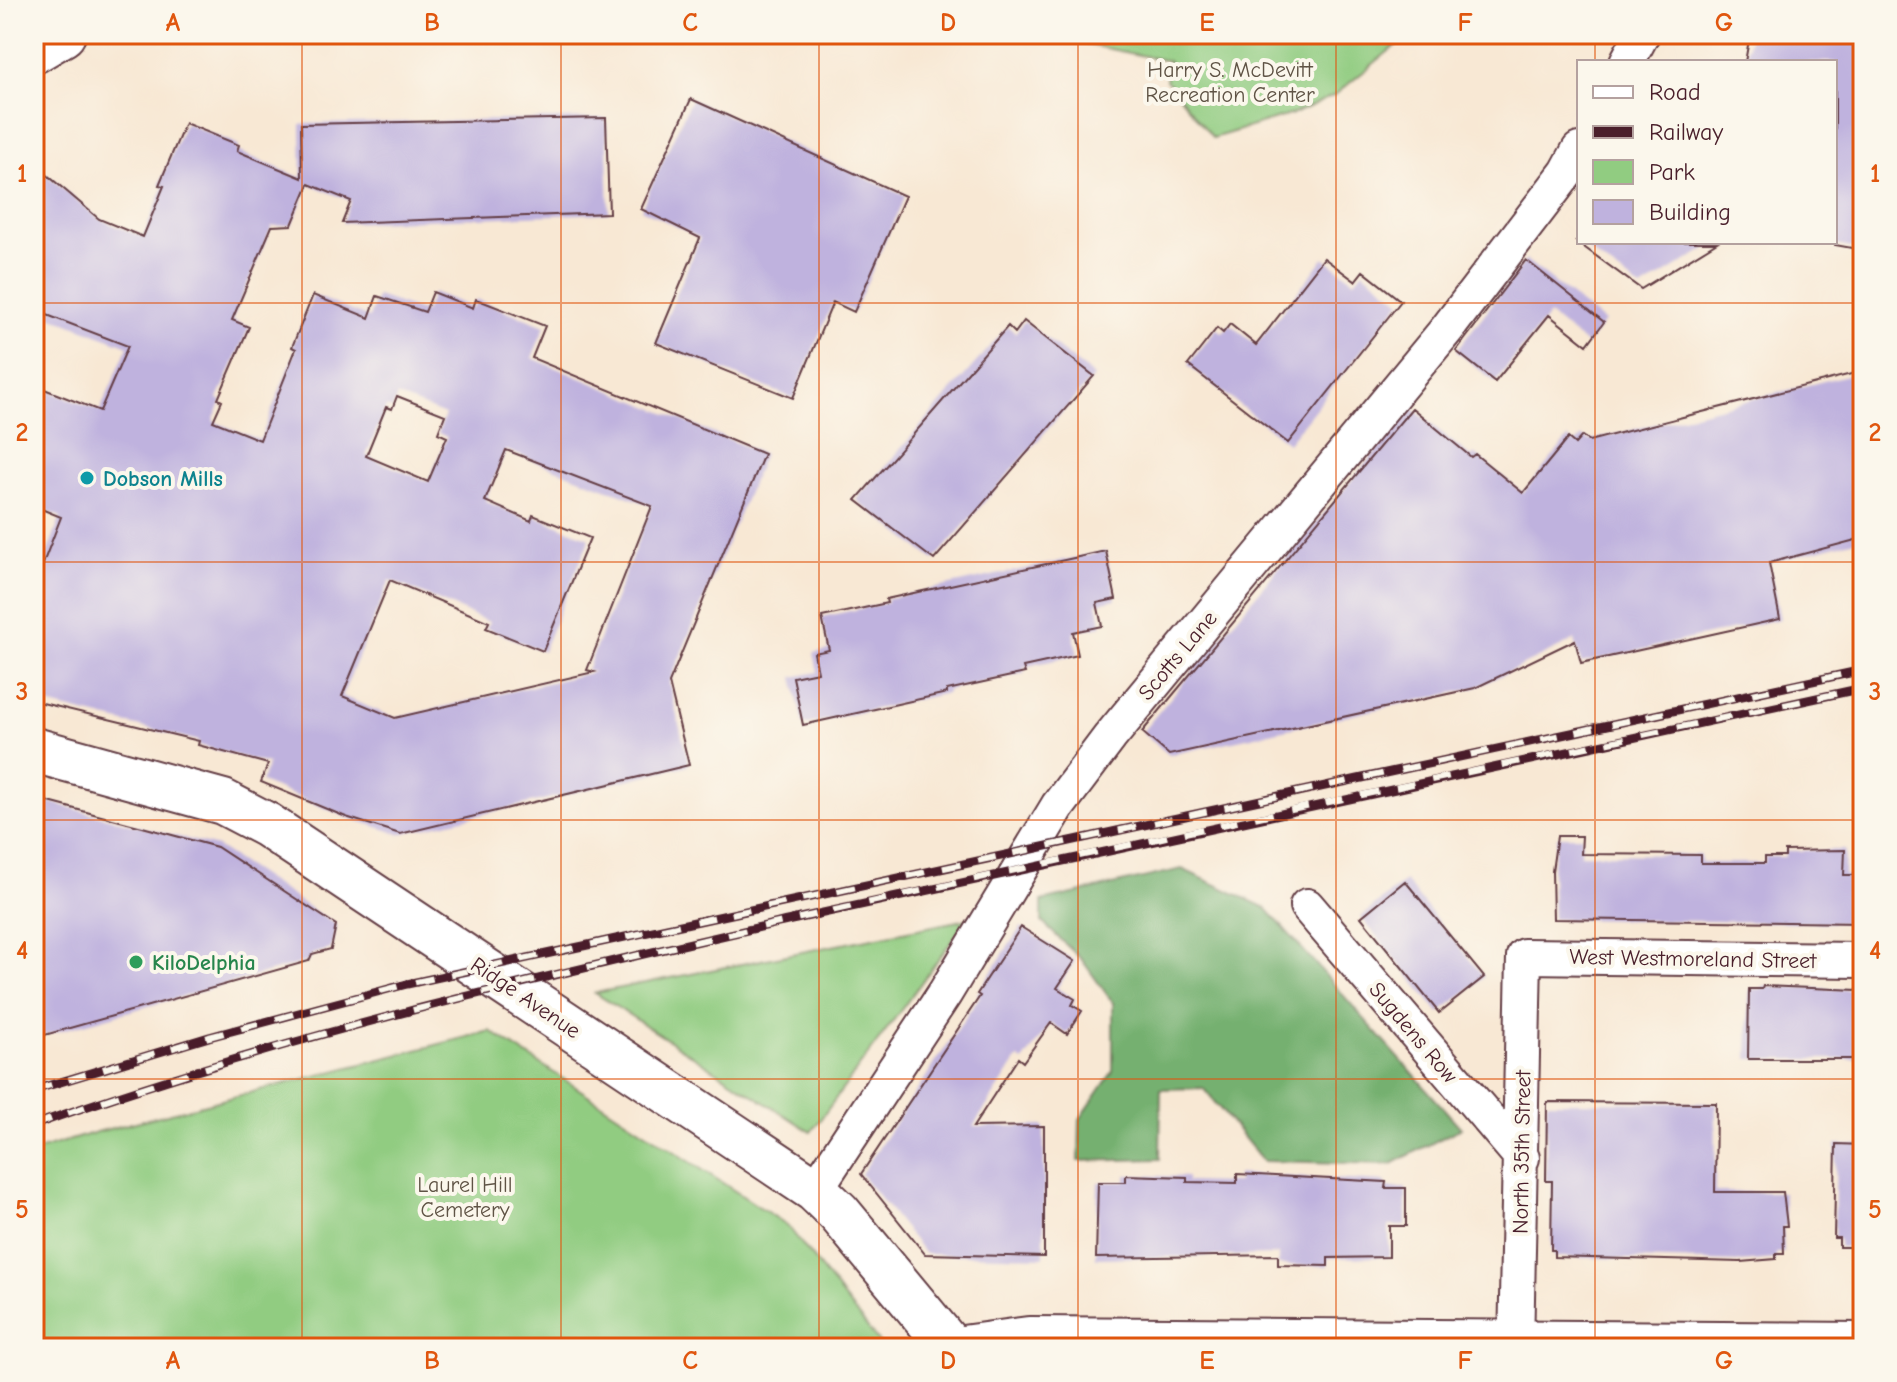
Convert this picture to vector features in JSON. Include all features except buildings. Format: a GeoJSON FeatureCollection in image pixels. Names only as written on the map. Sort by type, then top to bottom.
{"type":"FeatureCollection","features":[{"type":"Feature","properties":{"kind":"main road"},"geometry":{"type":"LineString","coordinates":[[34,51],[63,34]]}},
{"type":"Feature","properties":{"kind":"main road","name":"Ridge Avenue"},"geometry":{"type":"LineString","coordinates":[[34,750],[244,810],[815,1190],[839,1213],[951,1348]]}},
{"type":"Feature","properties":{"kind":"main road"},"geometry":{"type":"LineString","coordinates":[[963,1348],[1029,1339],[1516,1346],[1847,1346]]}},
{"type":"Feature","properties":{"kind":"street"},"geometry":{"type":"LineString","coordinates":[[1628,60],[1642,34]]}},
{"type":"Feature","properties":{"kind":"street","name":"Scotts Lane"},"geometry":{"type":"LineString","coordinates":[[815,1190],[945,993],[1058,806],[1110,737],[1447,329],[1567,172],[1577,154]]}},
{"type":"Feature","properties":{"kind":"street","name":"Sugdens Row"},"geometry":{"type":"LineString","coordinates":[[1307,906],[1522,1158]]}},
{"type":"Feature","properties":{"kind":"street","name":"North 35th Street"},"geometry":{"type":"LineString","coordinates":[[1516,1346],[1524,956]]}},
{"type":"Feature","properties":{"kind":"street","name":"West Westmoreland Street"},"geometry":{"type":"LineString","coordinates":[[1524,956],[1863,960]]}},
{"type":"Feature","properties":{"kind":"green space","name":"Harry S. McDevitt Recreation Center"},"geometry":{"type":"Polygon","coordinates":[[[1035,34],[1410,34],[1335,95],[1296,113],[1213,138],[1166,80],[1169,61],[1035,34]]]}},
{"type":"Feature","properties":{"kind":"green space"},"geometry":{"type":"Polygon","coordinates":[[[1182,869],[1266,908],[1461,1128],[1392,1164],[1263,1161],[1203,1088],[1161,1089],[1160,1159],[1079,1161],[1080,1119],[1113,1071],[1113,1003],[1082,960],[1042,922],[1042,901],[1182,869]]]}},
{"type":"Feature","properties":{"kind":"green space"},"geometry":{"type":"Polygon","coordinates":[[[968,919],[811,1132],[595,993],[968,919]]]}},
{"type":"Feature","properties":{"kind":"green space","name":"Laurel Hill Cemetery"},"geometry":{"type":"Polygon","coordinates":[[[490,1031],[787,1225],[883,1348],[34,1348],[34,1151],[490,1031]]]}},
{"type":"Feature","properties":{"kind":"railway"},"geometry":{"type":"LineString","coordinates":[[34,1090],[209,1037],[407,984],[1863,670]]}},
{"type":"Feature","properties":{"kind":"railway"},"geometry":{"type":"LineString","coordinates":[[34,1125],[223,1063],[318,1036],[607,963],[1066,859],[1863,688]]}},
{"type":"Feature","properties":{"kind":"place","name":"Dobson Mills"},"geometry":{"type":"Point","coordinates":[87,478]}},
{"type":"Feature","properties":{"kind":"place","name":"KiloDelphia"},"geometry":{"type":"Point","coordinates":[136,962]}}]}
